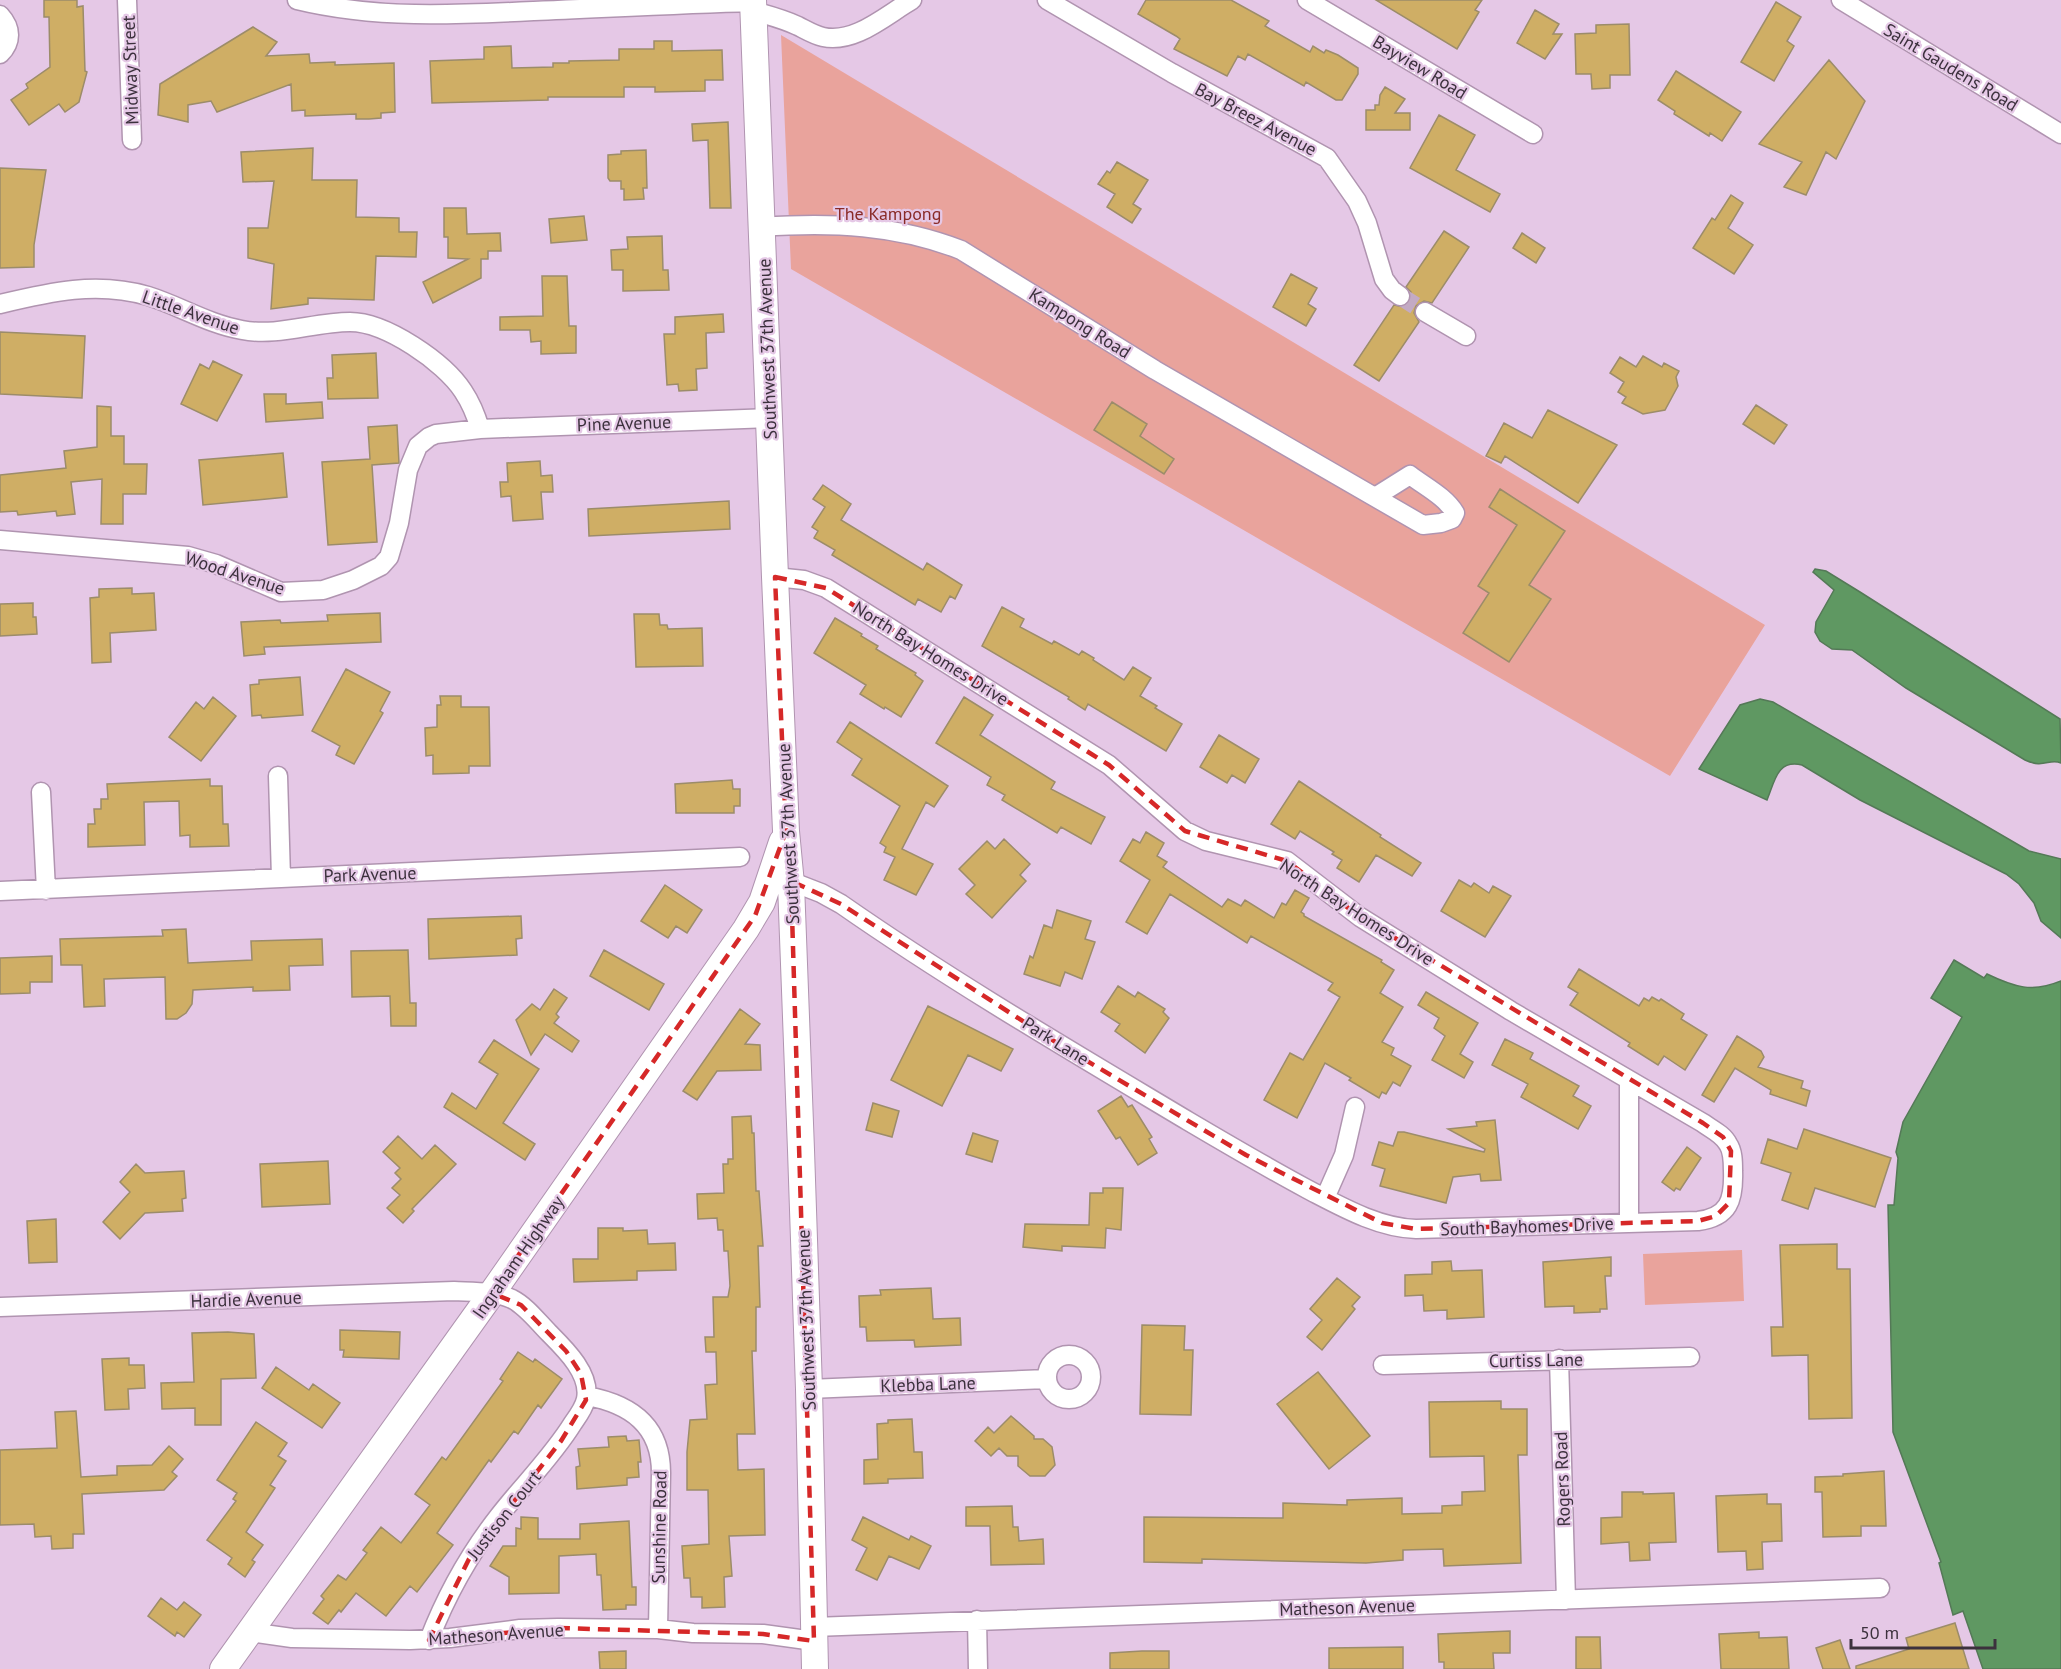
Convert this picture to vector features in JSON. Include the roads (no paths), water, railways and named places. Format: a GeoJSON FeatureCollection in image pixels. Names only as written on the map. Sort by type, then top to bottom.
{"type":"FeatureCollection","features":[{"type":"Feature","properties":{"kind":"main road","name":"Southwest 37th Avenue"},"geometry":{"type":"LineString","coordinates":[[753,4],[809,1389],[815,1669]]}},
{"type":"Feature","properties":{"kind":"main road","name":"Ingraham Highway"},"geometry":{"type":"LineString","coordinates":[[222,1669],[492,1293],[755,916],[768,888],[786,831]]}},
{"type":"Feature","properties":{"kind":"street","name":"Midway Street"},"geometry":{"type":"LineString","coordinates":[[127,0],[132,140]]}},
{"type":"Feature","properties":{"kind":"street"},"geometry":{"type":"LineString","coordinates":[[297,0],[359,11],[402,15],[753,4],[817,35],[838,38],[869,27],[912,0]]}},
{"type":"Feature","properties":{"kind":"street","name":"Bay Breez Avenue"},"geometry":{"type":"LineString","coordinates":[[1047,0],[1172,73],[1327,158],[1357,201],[1367,223],[1384,279],[1400,296]]}},
{"type":"Feature","properties":{"kind":"street","name":"Bayview Road"},"geometry":{"type":"LineString","coordinates":[[1307,0],[1533,134]]}},
{"type":"Feature","properties":{"kind":"street","name":"Saint Gaudens Road"},"geometry":{"type":"LineString","coordinates":[[1841,0],[2061,134]]}},
{"type":"Feature","properties":{"kind":"street"},"geometry":{"type":"LineString","coordinates":[[0,15],[10,34],[6,47],[0,54]]}},
{"type":"Feature","properties":{"kind":"street","name":"Kampong Road"},"geometry":{"type":"LineString","coordinates":[[762,227],[824,224],[877,228],[932,238],[961,250],[1155,370],[1375,497]]}},
{"type":"Feature","properties":{"kind":"street","name":"Little Avenue"},"geometry":{"type":"LineString","coordinates":[[0,304],[59,290],[98,288],[147,296],[216,324],[245,331],[281,331],[351,322],[375,326],[398,336],[445,370],[464,392],[477,416],[480,429]]}},
{"type":"Feature","properties":{"kind":"street"},"geometry":{"type":"LineString","coordinates":[[1425,312],[1466,336]]}},
{"type":"Feature","properties":{"kind":"street","name":"Pine Avenue"},"geometry":{"type":"LineString","coordinates":[[480,429],[769,418]]}},
{"type":"Feature","properties":{"kind":"street","name":"Wood Avenue"},"geometry":{"type":"LineString","coordinates":[[0,540],[188,556],[216,564],[281,591],[323,590],[368,573],[381,566],[389,557],[399,523],[408,470],[415,452],[423,441],[436,434],[480,429]]}},
{"type":"Feature","properties":{"kind":"street","name":"North Bay Homes Drive"},"geometry":{"type":"LineString","coordinates":[[775,577],[795,578],[826,588],[1109,765],[1185,831],[1206,841],[1287,861],[1360,917],[1703,1123],[1728,1143],[1732,1158],[1733,1180],[1729,1203]]}},
{"type":"Feature","properties":{"kind":"street"},"geometry":{"type":"LineString","coordinates":[[278,777],[281,878]]}},
{"type":"Feature","properties":{"kind":"street"},"geometry":{"type":"LineString","coordinates":[[41,792],[46,890]]}},
{"type":"Feature","properties":{"kind":"street","name":"Park Avenue"},"geometry":{"type":"LineString","coordinates":[[0,891],[490,870],[740,856]]}},
{"type":"Feature","properties":{"kind":"street","name":"Park Lane"},"geometry":{"type":"LineString","coordinates":[[790,881],[821,892],[1060,1045],[1246,1155],[1325,1198]]}},
{"type":"Feature","properties":{"kind":"street"},"geometry":{"type":"LineString","coordinates":[[1629,1080],[1629,1223]]}},
{"type":"Feature","properties":{"kind":"street"},"geometry":{"type":"LineString","coordinates":[[1325,1198],[1344,1155],[1355,1107]]}},
{"type":"Feature","properties":{"kind":"street","name":"South Bayhomes Drive"},"geometry":{"type":"LineString","coordinates":[[1325,1198],[1366,1217],[1405,1229],[1707,1220],[1724,1211],[1729,1203]]}},
{"type":"Feature","properties":{"kind":"street","name":"Hardie Avenue"},"geometry":{"type":"LineString","coordinates":[[0,1307],[454,1292],[492,1293]]}},
{"type":"Feature","properties":{"kind":"street"},"geometry":{"type":"LineString","coordinates":[[492,1293],[512,1299],[521,1305],[566,1351],[581,1374],[586,1396]]}},
{"type":"Feature","properties":{"kind":"street","name":"Curtiss Lane"},"geometry":{"type":"LineString","coordinates":[[1383,1365],[1690,1357]]}},
{"type":"Feature","properties":{"kind":"street","name":"Rogers Road"},"geometry":{"type":"LineString","coordinates":[[1559,1359],[1566,1600]]}},
{"type":"Feature","properties":{"kind":"street","name":"Klebba Lane"},"geometry":{"type":"LineString","coordinates":[[809,1389],[1047,1379]]}},
{"type":"Feature","properties":{"kind":"street","name":"Sunshine Road"},"geometry":{"type":"LineString","coordinates":[[586,1396],[619,1405],[637,1416],[651,1432],[659,1451],[661,1473],[658,1629]]}},
{"type":"Feature","properties":{"kind":"street","name":"Justison Court"},"geometry":{"type":"LineString","coordinates":[[429,1640],[438,1617],[474,1551],[500,1514],[561,1441],[580,1413],[586,1396]]}},
{"type":"Feature","properties":{"kind":"street","name":"Matheson Avenue"},"geometry":{"type":"LineString","coordinates":[[249,1632],[292,1638],[429,1640],[539,1628],[658,1629],[693,1633],[773,1635],[814,1634],[977,1620],[1880,1588]]}},
{"type":"Feature","properties":{"kind":"street"},"geometry":{"type":"LineString","coordinates":[[977,1620],[978,1669]]}},
{"type":"Feature","properties":{"kind":"tunnel"},"geometry":{"type":"LineString","coordinates":[[1400,296],[1425,312]]}},
{"type":"Feature","properties":{"kind":"park label","name":"The Kampong"},"geometry":{"type":"Point","coordinates":[888,213]}}]}
